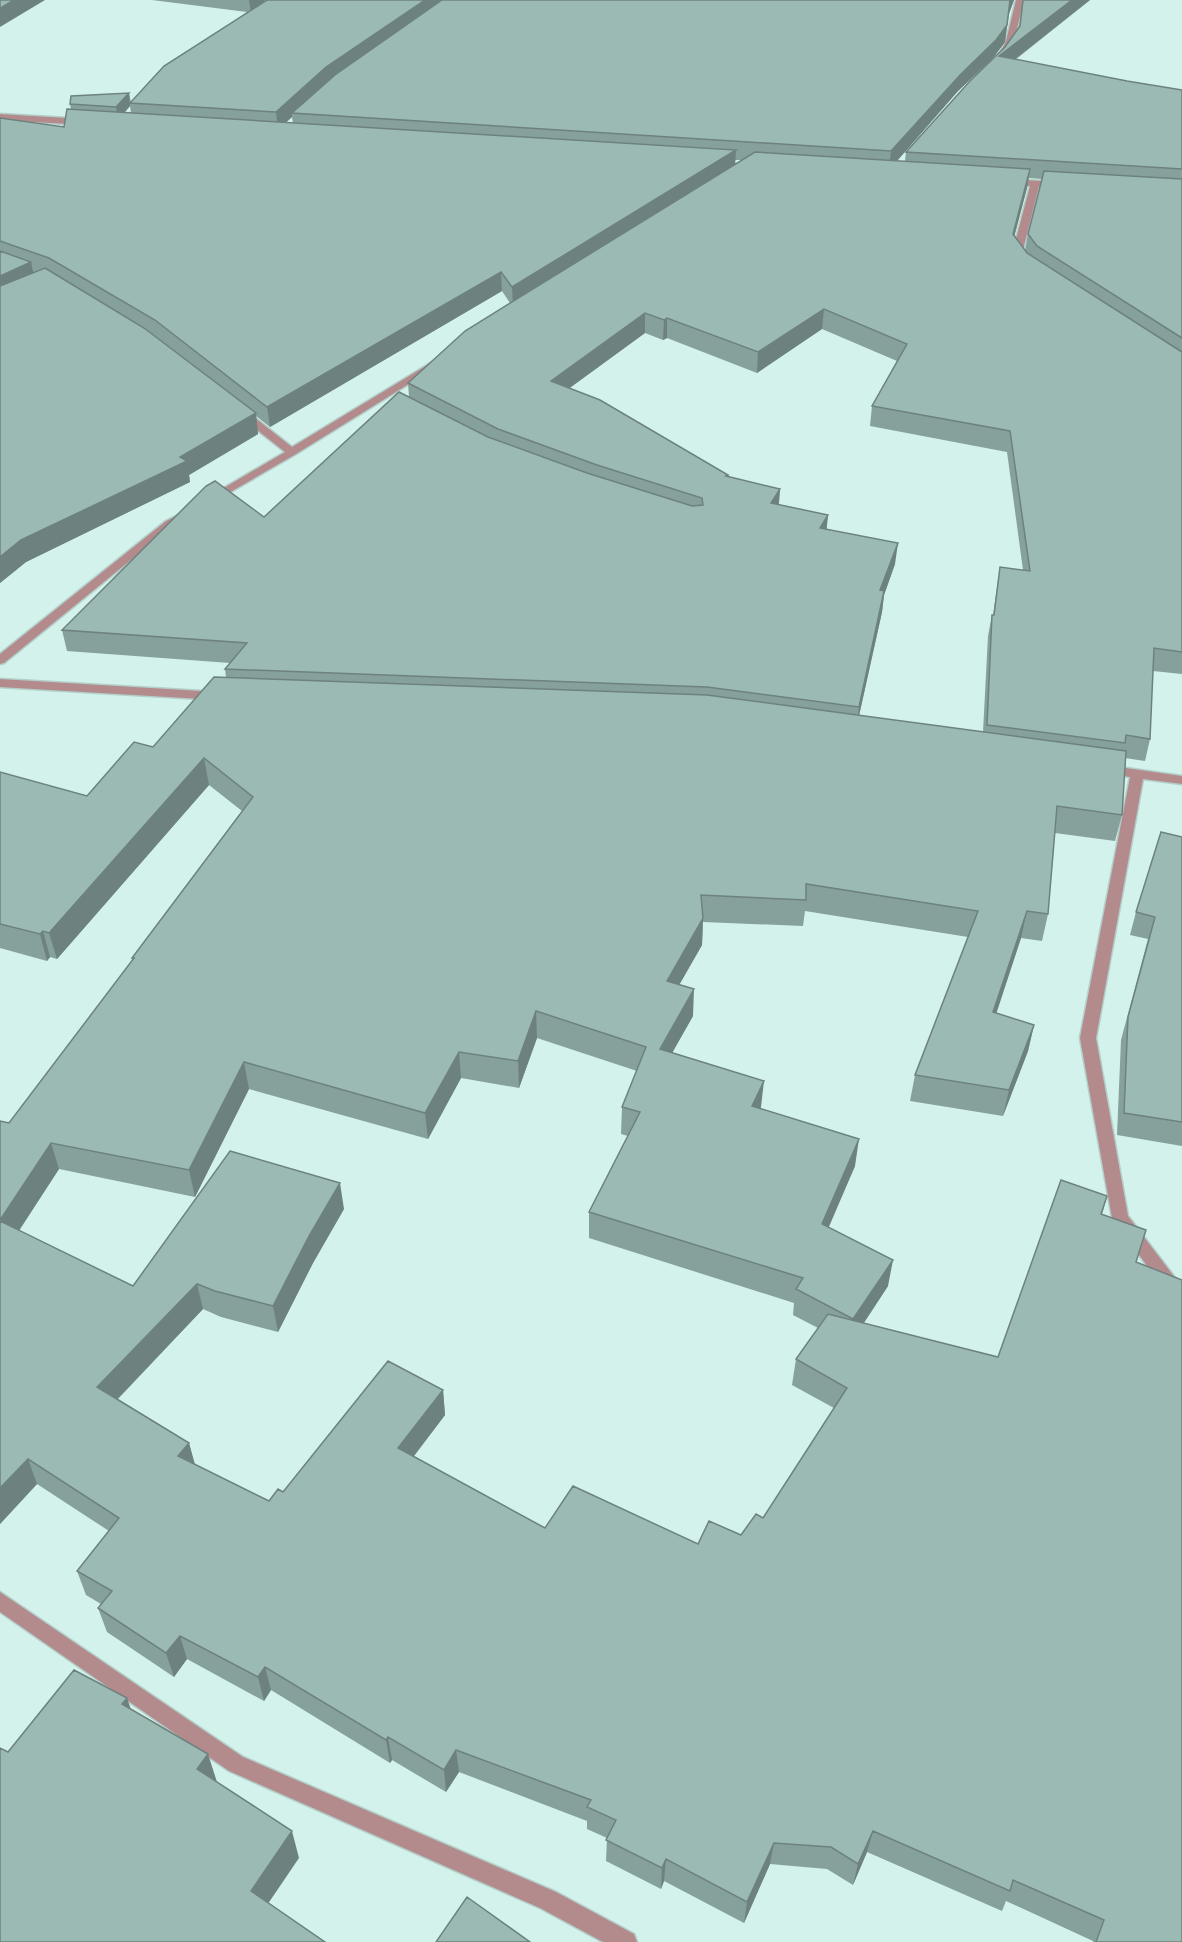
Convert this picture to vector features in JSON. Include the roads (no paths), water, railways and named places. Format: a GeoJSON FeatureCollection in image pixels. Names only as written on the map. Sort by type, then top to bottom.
{"type":"FeatureCollection","features":[{"type":"Feature","properties":{"kind":"street"},"geometry":{"type":"LineString","coordinates":[[998,61],[1011,43],[1014,16],[1020,0]]}},
{"type":"Feature","properties":{"kind":"street"},"geometry":{"type":"LineString","coordinates":[[2,119],[98,123]]}},
{"type":"Feature","properties":{"kind":"street"},"geometry":{"type":"LineString","coordinates":[[1002,182],[1070,186]]}},
{"type":"Feature","properties":{"kind":"street"},"geometry":{"type":"LineString","coordinates":[[1029,269],[1017,254],[1035,184]]}},
{"type":"Feature","properties":{"kind":"street"},"geometry":{"type":"LineString","coordinates":[[0,660],[161,530],[387,399],[442,359]]}},
{"type":"Feature","properties":{"kind":"street"},"geometry":{"type":"LineString","coordinates":[[228,402],[292,452]]}},
{"type":"Feature","properties":{"kind":"street"},"geometry":{"type":"LineString","coordinates":[[0,683],[230,696]]}},
{"type":"Feature","properties":{"kind":"street"},"geometry":{"type":"LineString","coordinates":[[1091,768],[1182,780]]}},
{"type":"Feature","properties":{"kind":"street"},"geometry":{"type":"LineString","coordinates":[[1137,774],[1088,1038],[1120,1218],[1170,1284],[1182,1289]]}},
{"type":"Feature","properties":{"kind":"street"},"geometry":{"type":"LineString","coordinates":[[0,1600],[236,1764],[548,1900],[626,1942]]}}]}
